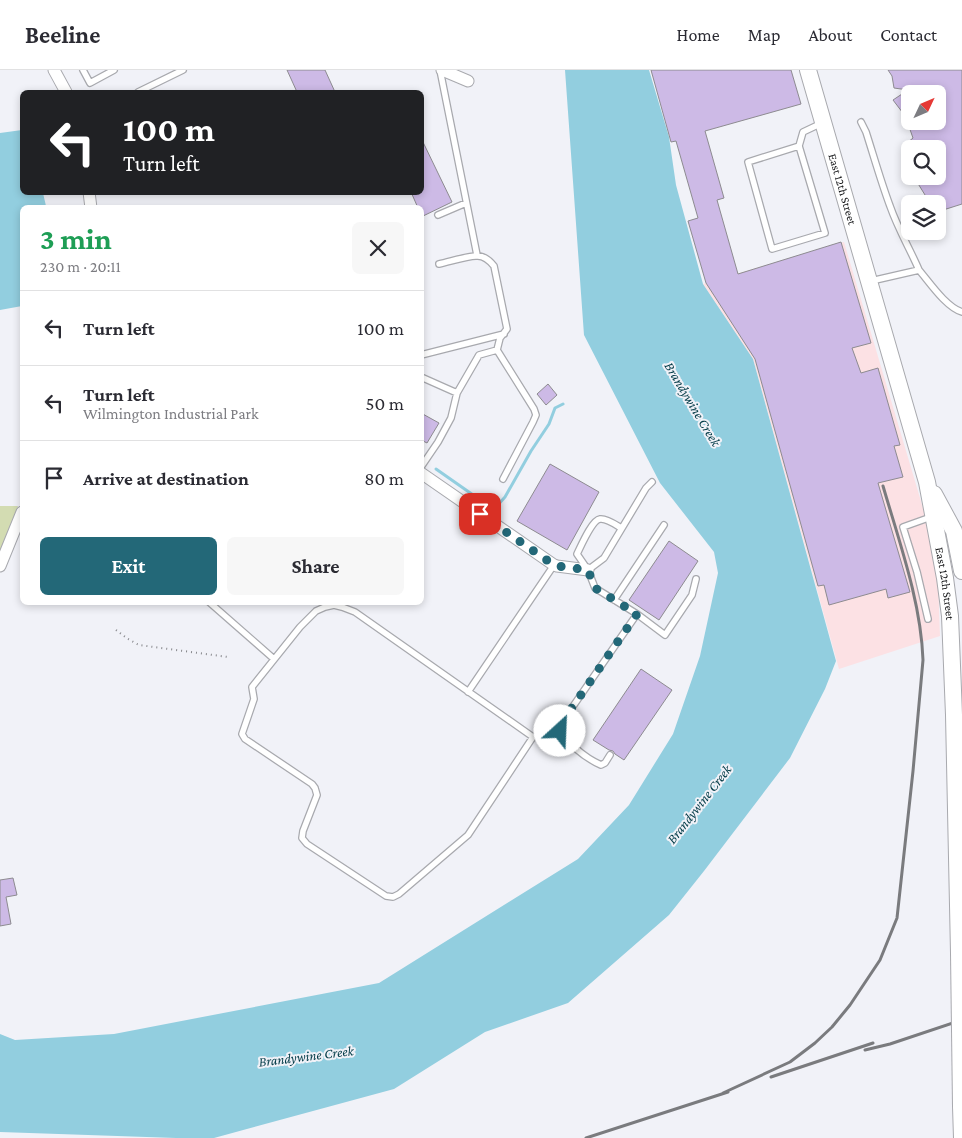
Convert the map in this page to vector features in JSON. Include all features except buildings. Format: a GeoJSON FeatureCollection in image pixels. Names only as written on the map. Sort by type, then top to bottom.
{"type":"FeatureCollection","features":[{"type":"Feature","properties":{"kind":"main road","name":"East 12th Street"},"geometry":{"type":"LineString","coordinates":[[808,70],[927,482],[944,578],[953,616],[962,1138]]}},
{"type":"Feature","properties":{"kind":"main road","name":"East 12th Street"},"geometry":{"type":"LineString","coordinates":[[927,482],[954,531],[962,571]]}},
{"type":"Feature","properties":{"kind":"street"},"geometry":{"type":"LineString","coordinates":[[55,70],[65,90]]}},
{"type":"Feature","properties":{"kind":"street"},"geometry":{"type":"LineString","coordinates":[[441,70],[468,81]]}},
{"type":"Feature","properties":{"kind":"street"},"geometry":{"type":"LineString","coordinates":[[424,475],[554,565],[588,570]]}},
{"type":"Feature","properties":{"kind":"street"},"geometry":{"type":"LineString","coordinates":[[0,566],[20,517]]}},
{"type":"Feature","properties":{"kind":"lane"},"geometry":{"type":"LineString","coordinates":[[83,70],[90,83],[114,70]]}},
{"type":"Feature","properties":{"kind":"lane"},"geometry":{"type":"LineString","coordinates":[[142,90],[183,70]]}},
{"type":"Feature","properties":{"kind":"lane"},"geometry":{"type":"LineString","coordinates":[[441,70],[477,255]]}},
{"type":"Feature","properties":{"kind":"lane"},"geometry":{"type":"LineString","coordinates":[[799,146],[748,162],[772,250],[825,234],[799,146],[803,132],[824,122]]}},
{"type":"Feature","properties":{"kind":"lane"},"geometry":{"type":"LineString","coordinates":[[861,122],[890,206],[920,270],[946,302],[962,312]]}},
{"type":"Feature","properties":{"kind":"lane"},"geometry":{"type":"LineString","coordinates":[[438,215],[466,202]]}},
{"type":"Feature","properties":{"kind":"lane"},"geometry":{"type":"LineString","coordinates":[[439,264],[477,255],[487,259],[494,266],[507,330],[500,338],[497,350],[536,415],[503,479]]}},
{"type":"Feature","properties":{"kind":"lane"},"geometry":{"type":"LineString","coordinates":[[869,282],[920,270]]}},
{"type":"Feature","properties":{"kind":"lane"},"geometry":{"type":"LineString","coordinates":[[424,353],[504,334]]}},
{"type":"Feature","properties":{"kind":"lane"},"geometry":{"type":"LineString","coordinates":[[424,463],[451,418],[457,393],[479,355],[497,350]]}},
{"type":"Feature","properties":{"kind":"lane"},"geometry":{"type":"LineString","coordinates":[[424,378],[457,393]]}},
{"type":"Feature","properties":{"kind":"lane"},"geometry":{"type":"LineString","coordinates":[[588,570],[604,558],[646,488],[652,482]]}},
{"type":"Feature","properties":{"kind":"lane"},"geometry":{"type":"LineString","coordinates":[[928,618],[917,572],[903,527],[933,517]]}},
{"type":"Feature","properties":{"kind":"lane"},"geometry":{"type":"LineString","coordinates":[[622,528],[606,519],[600,518],[595,521],[577,554],[588,570],[595,588],[637,614],[665,635],[692,595],[696,579]]}},
{"type":"Feature","properties":{"kind":"lane"},"geometry":{"type":"LineString","coordinates":[[614,600],[664,525]]}},
{"type":"Feature","properties":{"kind":"lane"},"geometry":{"type":"LineString","coordinates":[[468,692],[554,565]]}},
{"type":"Feature","properties":{"kind":"lane"},"geometry":{"type":"LineString","coordinates":[[212,605],[274,658]]}},
{"type":"Feature","properties":{"kind":"lane"},"geometry":{"type":"LineString","coordinates":[[325,607],[342,607],[355,612],[533,737],[468,835],[399,894],[393,897],[386,896],[307,844],[302,838],[303,830],[316,795],[315,788],[312,784],[245,739],[242,734],[254,699],[252,687],[274,658],[316,611],[325,607]]}},
{"type":"Feature","properties":{"kind":"lane"},"geometry":{"type":"LineString","coordinates":[[610,755],[605,763],[601,765],[594,762],[568,742],[560,731],[560,725],[637,614]]}},
{"type":"Feature","properties":{"kind":"path"},"geometry":{"type":"LineString","coordinates":[[116,630],[128,640],[140,645],[228,657]]}},
{"type":"Feature","properties":{"kind":"shaded area"},"geometry":{"type":"Polygon","coordinates":[[[844,242],[931,535],[938,580],[940,636],[839,669],[753,359],[703,284],[844,242]]]}},
{"type":"Feature","properties":{"kind":"green space"},"geometry":{"type":"Polygon","coordinates":[[[0,506],[18,506],[0,551],[0,506]]]}},
{"type":"Feature","properties":{"kind":"water","name":"Brandywine Creek"},"geometry":{"type":"Polygon","coordinates":[[[565,70],[649,70],[669,137],[676,185],[703,284],[753,359],[836,661],[825,689],[790,758],[669,915],[568,1003],[485,1032],[394,1089],[214,1138],[0,1132],[0,1034],[15,1040],[114,1034],[379,983],[578,859],[629,805],[673,734],[700,656],[718,573],[714,552],[660,483],[584,335],[565,70]]]}},
{"type":"Feature","properties":{"kind":"water"},"geometry":{"type":"Polygon","coordinates":[[[20,130],[20,195],[43,195],[46,205],[20,205],[20,306],[0,310],[0,133],[20,130]]]}},
{"type":"Feature","properties":{"kind":"waterway"},"geometry":{"type":"LineString","coordinates":[[436,469],[486,504],[496,507],[505,497],[549,424],[555,408],[563,404]]}},
{"type":"Feature","properties":{"kind":"railway"},"geometry":{"type":"LineString","coordinates":[[723,1093],[790,1062],[832,1027],[850,1005],[880,960],[897,918],[923,660],[914,594],[883,486]]}},
{"type":"Feature","properties":{"kind":"railway"},"geometry":{"type":"LineString","coordinates":[[865,1050],[890,1044],[962,1020]]}},
{"type":"Feature","properties":{"kind":"railway"},"geometry":{"type":"LineString","coordinates":[[771,1077],[873,1043]]}},
{"type":"Feature","properties":{"kind":"railway"},"geometry":{"type":"LineString","coordinates":[[586,1138],[728,1092]]}},
{"type":"Feature","properties":{"kind":"route"},"geometry":{"type":"LineString","coordinates":[[480,514],[554,565],[588,570],[595,588],[637,614],[560,725],[560,731]]}}]}
